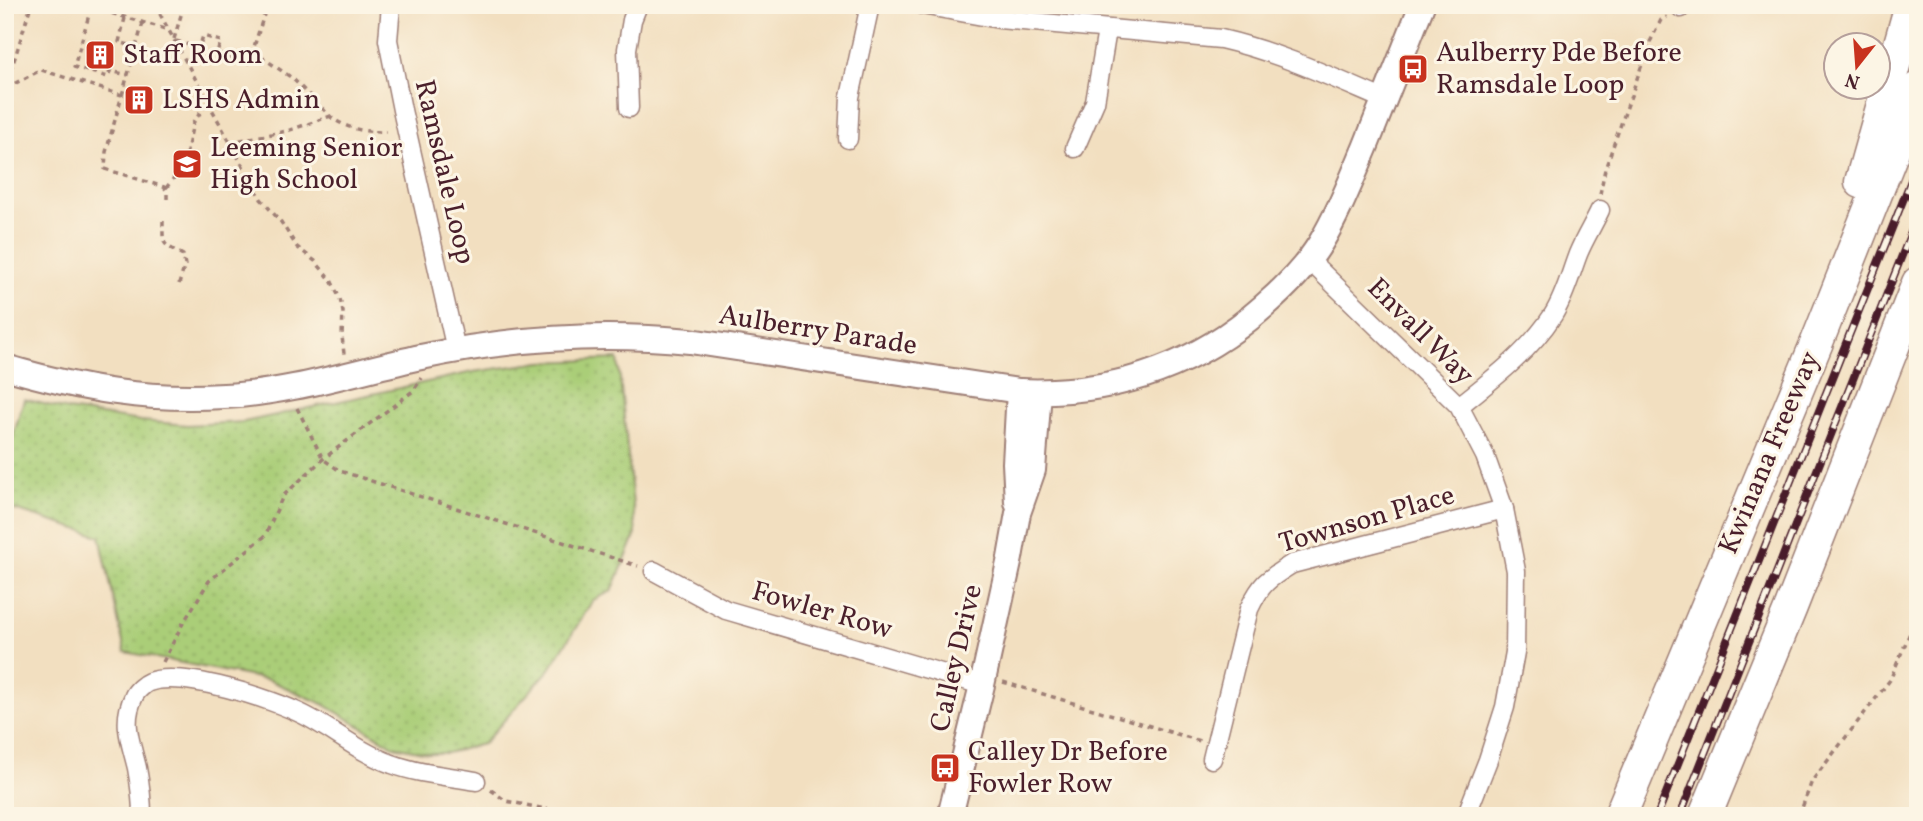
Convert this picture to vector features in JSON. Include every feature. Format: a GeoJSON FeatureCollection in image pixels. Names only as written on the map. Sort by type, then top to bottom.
{"type":"FeatureCollection","features":[{"type":"Feature","properties":{"kind":"highway"},"geometry":{"type":"LineString","coordinates":[[1817,342],[1911,5]]}},
{"type":"Feature","properties":{"kind":"highway","name":"Kwinana Freeway"},"geometry":{"type":"LineString","coordinates":[[1620,816],[1817,342],[1918,88]]}},
{"type":"Feature","properties":{"kind":"highway"},"geometry":{"type":"LineString","coordinates":[[1705,816],[1791,607],[1918,283]]}},
{"type":"Feature","properties":{"kind":"highway"},"geometry":{"type":"LineString","coordinates":[[1791,607],[1918,335]]}},
{"type":"Feature","properties":{"kind":"main road","name":"Aulberry Parade"},"geometry":{"type":"LineString","coordinates":[[5,368],[110,392],[166,397],[227,396],[287,387],[456,350],[517,341],[582,336],[690,341],[1029,391],[1105,386],[1141,377],[1201,353],[1228,335],[1277,295],[1309,260],[1346,194],[1422,5]]}},
{"type":"Feature","properties":{"kind":"main road","name":"Calley Drive"},"geometry":{"type":"LineString","coordinates":[[950,816],[982,685],[1018,513],[1033,470],[1029,391]]}},
{"type":"Feature","properties":{"kind":"street","name":"Ramsdale Loop"},"geometry":{"type":"LineString","coordinates":[[391,5],[388,40],[456,350]]}},
{"type":"Feature","properties":{"kind":"street"},"geometry":{"type":"LineString","coordinates":[[629,108],[627,49],[632,20],[638,5]]}},
{"type":"Feature","properties":{"kind":"street"},"geometry":{"type":"LineString","coordinates":[[848,139],[850,97],[870,5]]}},
{"type":"Feature","properties":{"kind":"street"},"geometry":{"type":"LineString","coordinates":[[922,5],[999,19],[1221,39],[1281,57],[1385,100]]}},
{"type":"Feature","properties":{"kind":"street"},"geometry":{"type":"LineString","coordinates":[[1075,148],[1095,102],[1107,30]]}},
{"type":"Feature","properties":{"kind":"street"},"geometry":{"type":"LineString","coordinates":[[1459,406],[1529,345],[1552,316],[1600,210]]}},
{"type":"Feature","properties":{"kind":"street","name":"Envall Way"},"geometry":{"type":"LineString","coordinates":[[1309,260],[1459,406],[1485,456],[1504,509],[1516,571],[1515,652],[1504,707],[1488,760],[1466,816]]}},
{"type":"Feature","properties":{"kind":"street","name":"Townson Place"},"geometry":{"type":"LineString","coordinates":[[1214,752],[1249,609],[1256,593],[1267,579],[1292,564],[1504,509]]}},
{"type":"Feature","properties":{"kind":"street","name":"Fowler Row"},"geometry":{"type":"LineString","coordinates":[[654,571],[726,610],[982,685]]}},
{"type":"Feature","properties":{"kind":"street"},"geometry":{"type":"LineString","coordinates":[[142,816],[137,768],[127,721],[135,692],[149,682],[174,679],[264,699],[303,715],[391,764],[421,772],[476,780]]}},
{"type":"Feature","properties":{"kind":"path"},"geometry":{"type":"LineString","coordinates":[[6,86],[31,5]]}},
{"type":"Feature","properties":{"kind":"path"},"geometry":{"type":"LineString","coordinates":[[83,5],[169,30]]}},
{"type":"Feature","properties":{"kind":"path"},"geometry":{"type":"LineString","coordinates":[[155,5],[261,199],[281,222],[297,247],[315,261],[331,280],[343,312],[344,354]]}},
{"type":"Feature","properties":{"kind":"path"},"geometry":{"type":"LineString","coordinates":[[174,40],[184,5]]}},
{"type":"Feature","properties":{"kind":"path"},"geometry":{"type":"LineString","coordinates":[[174,40],[199,48],[203,36],[221,41],[217,53],[249,63],[267,5]]}},
{"type":"Feature","properties":{"kind":"path"},"geometry":{"type":"LineString","coordinates":[[1600,210],[1600,188],[1605,169],[1650,42],[1661,20],[1681,7]]}},
{"type":"Feature","properties":{"kind":"path"},"geometry":{"type":"LineString","coordinates":[[91,8],[74,67],[108,77],[110,71],[128,75]]}},
{"type":"Feature","properties":{"kind":"path"},"geometry":{"type":"LineString","coordinates":[[125,18],[119,42],[136,47]]}},
{"type":"Feature","properties":{"kind":"path"},"geometry":{"type":"LineString","coordinates":[[143,23],[106,152],[106,169],[166,188]]}},
{"type":"Feature","properties":{"kind":"path"},"geometry":{"type":"LineString","coordinates":[[253,51],[292,78],[340,123],[355,130],[386,132]]}},
{"type":"Feature","properties":{"kind":"path"},"geometry":{"type":"LineString","coordinates":[[6,86],[41,70],[122,95]]}},
{"type":"Feature","properties":{"kind":"path"},"geometry":{"type":"LineString","coordinates":[[167,204],[166,188],[184,165],[193,123],[208,102]]}},
{"type":"Feature","properties":{"kind":"path"},"geometry":{"type":"LineString","coordinates":[[230,142],[287,131],[331,116]]}},
{"type":"Feature","properties":{"kind":"path"},"geometry":{"type":"LineString","coordinates":[[163,221],[167,248],[183,255],[185,261],[179,284]]}},
{"type":"Feature","properties":{"kind":"path"},"geometry":{"type":"LineString","coordinates":[[157,681],[161,666],[182,625],[209,581],[265,536],[283,496],[323,459],[413,391],[422,379],[423,372]]}},
{"type":"Feature","properties":{"kind":"path"},"geometry":{"type":"LineString","coordinates":[[287,387],[323,459],[340,471],[654,571]]}},
{"type":"Feature","properties":{"kind":"path"},"geometry":{"type":"LineString","coordinates":[[1799,816],[1812,781],[1890,680],[1918,614]]}},
{"type":"Feature","properties":{"kind":"path"},"geometry":{"type":"LineString","coordinates":[[982,685],[1000,682],[1214,752]]}},
{"type":"Feature","properties":{"kind":"path"},"geometry":{"type":"LineString","coordinates":[[476,780],[506,801],[579,816]]}},
{"type":"Feature","properties":{"kind":"green space"},"geometry":{"type":"Polygon","coordinates":[[[618,359],[636,534],[612,591],[593,600],[550,669],[483,744],[447,753],[428,753],[394,746],[323,704],[269,680],[125,652],[100,536],[5,507],[5,464],[24,399],[68,410],[141,421],[187,425],[244,422],[473,372],[541,362],[618,359]]]}},
{"type":"Feature","properties":{"kind":"railway"},"geometry":{"type":"LineString","coordinates":[[1657,816],[1918,163]]}},
{"type":"Feature","properties":{"kind":"railway"},"geometry":{"type":"LineString","coordinates":[[1680,816],[1918,215]]}},
{"type":"Feature","properties":{"kind":"place","name":"Staff Room"},"geometry":{"type":"Point","coordinates":[100,55]}},
{"type":"Feature","properties":{"kind":"place","name":"Aulberry Pde Before Ramsdale Loop"},"geometry":{"type":"Point","coordinates":[1413,69]}},
{"type":"Feature","properties":{"kind":"place","name":"LSHS Admin"},"geometry":{"type":"Point","coordinates":[139,100]}},
{"type":"Feature","properties":{"kind":"place","name":"Leeming Senior High School"},"geometry":{"type":"Point","coordinates":[187,164]}},
{"type":"Feature","properties":{"kind":"place","name":"Calley Dr Before Fowler Row"},"geometry":{"type":"Point","coordinates":[945,768]}}]}
